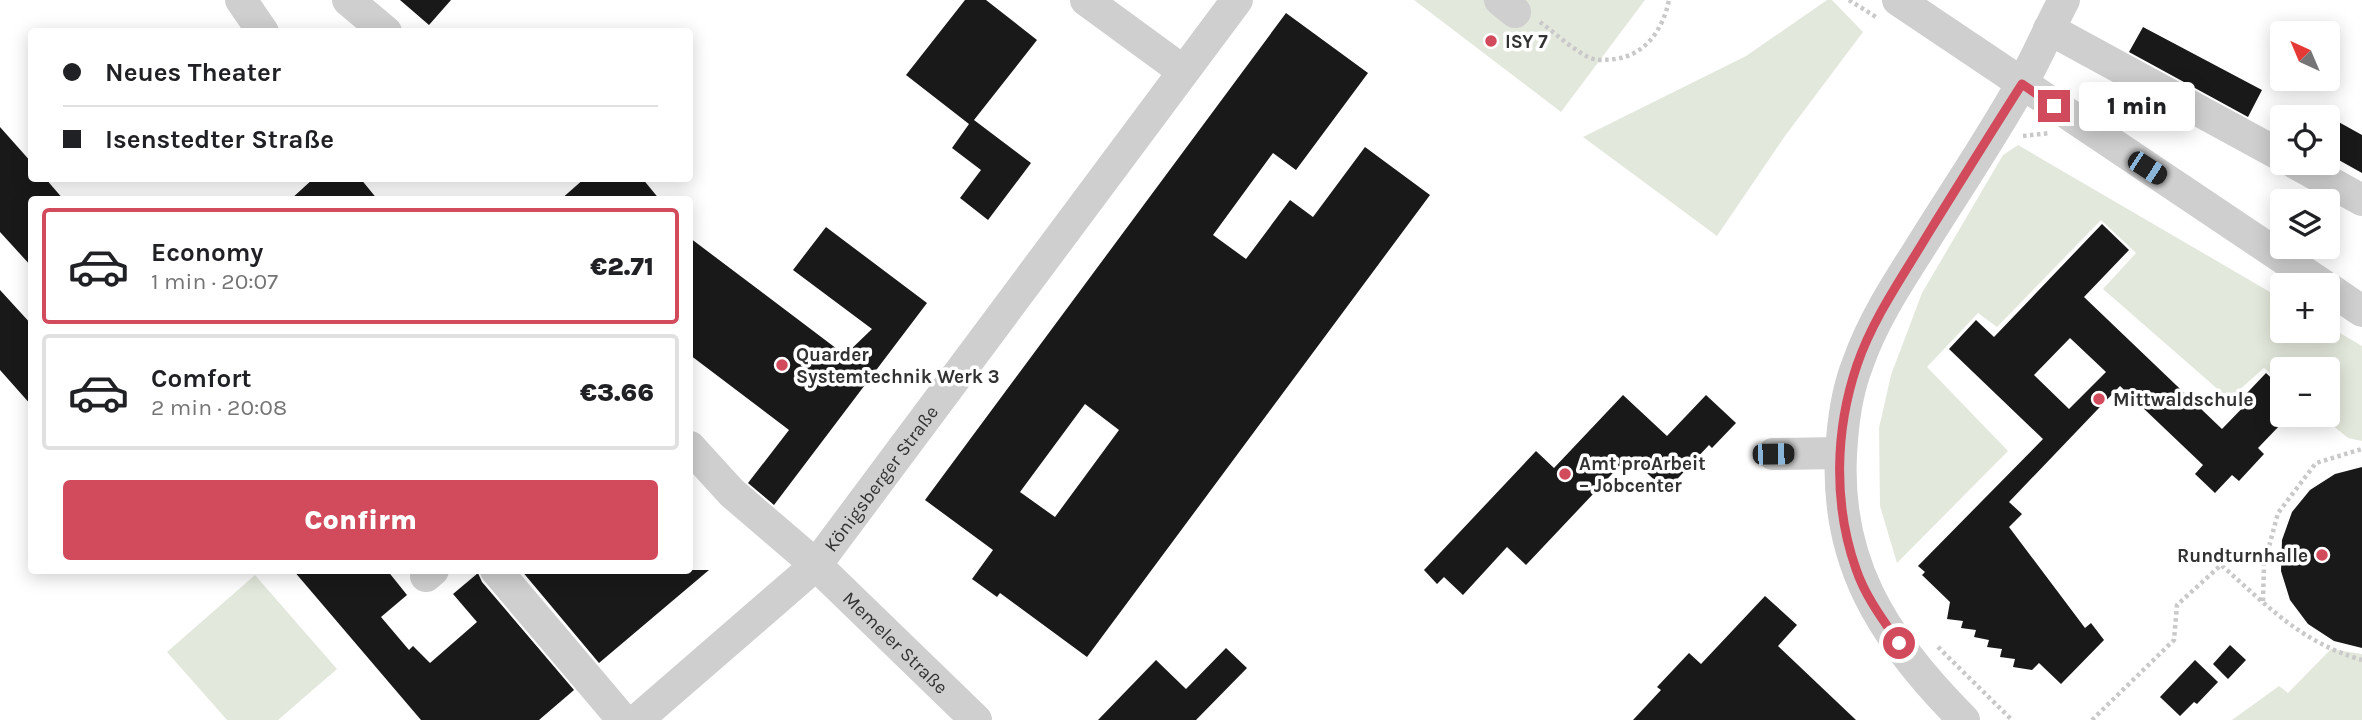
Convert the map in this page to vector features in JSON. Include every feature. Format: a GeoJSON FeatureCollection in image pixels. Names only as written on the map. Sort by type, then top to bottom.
{"type":"FeatureCollection","features":[{"type":"Feature","properties":{"kind":"street"},"geometry":{"type":"LineString","coordinates":[[241,0],[260,28]]}},
{"type":"Feature","properties":{"kind":"street"},"geometry":{"type":"LineString","coordinates":[[348,0],[381,28]]}},
{"type":"Feature","properties":{"kind":"street"},"geometry":{"type":"LineString","coordinates":[[1086,0],[1183,71]]}},
{"type":"Feature","properties":{"kind":"street","name":"Königsberger Straße"},"geometry":{"type":"LineString","coordinates":[[637,720],[816,565],[1237,0]]}},
{"type":"Feature","properties":{"kind":"street"},"geometry":{"type":"LineString","coordinates":[[1898,0],[2305,273]]}},
{"type":"Feature","properties":{"kind":"street"},"geometry":{"type":"LineString","coordinates":[[1960,719],[1910,659],[1876,610],[1857,571],[1845,531],[1839,475],[1844,411],[1857,363],[1884,305],[2022,84],[2064,0]]}},
{"type":"Feature","properties":{"kind":"street"},"geometry":{"type":"LineString","coordinates":[[2049,29],[2270,149]]}},
{"type":"Feature","properties":{"kind":"street"},"geometry":{"type":"LineString","coordinates":[[2317,175],[2362,200]]}},
{"type":"Feature","properties":{"kind":"street"},"geometry":{"type":"LineString","coordinates":[[2340,296],[2362,311]]}},
{"type":"Feature","properties":{"kind":"street","name":"Memeler Straße"},"geometry":{"type":"LineString","coordinates":[[693,450],[732,494],[816,565],[976,720]]}},
{"type":"Feature","properties":{"kind":"street"},"geometry":{"type":"LineString","coordinates":[[1773,454],[1841,453]]}},
{"type":"Feature","properties":{"kind":"street"},"geometry":{"type":"LineString","coordinates":[[499,574],[623,720]]}},
{"type":"Feature","properties":{"kind":"path"},"geometry":{"type":"LineString","coordinates":[[1507,6],[1531,16],[1590,58],[1602,61],[1627,58],[1649,43],[1666,17],[1669,0]]}},
{"type":"Feature","properties":{"kind":"path"},"geometry":{"type":"LineString","coordinates":[[2012,136],[2050,133]]}},
{"type":"Feature","properties":{"kind":"path"},"geometry":{"type":"LineString","coordinates":[[2263,602],[2264,565],[2278,513],[2316,463],[2362,449]]}},
{"type":"Feature","properties":{"kind":"path"},"geometry":{"type":"LineString","coordinates":[[2092,720],[2174,640],[2177,605],[2221,565],[2294,629],[2339,653],[2362,660]]}},
{"type":"Feature","properties":{"kind":"path"},"geometry":{"type":"LineString","coordinates":[[1935,644],[2012,720]]}},
{"type":"Feature","properties":{"kind":"shaded area"},"geometry":{"type":"Polygon","coordinates":[[[1414,0],[1645,0],[1561,112],[1414,0]]]}},
{"type":"Feature","properties":{"kind":"shaded area"},"geometry":{"type":"Polygon","coordinates":[[[1827,0],[1832,0],[1863,32],[1785,136],[1717,236],[1583,137],[1746,56],[1827,0]]]}},
{"type":"Feature","properties":{"kind":"shaded area"},"geometry":{"type":"Polygon","coordinates":[[[2018,145],[2270,292],[2270,343],[2340,343],[2340,333],[2362,346],[2362,441],[2348,438],[2335,427],[2340,427],[2340,357],[2270,357],[2270,373],[2264,368],[2229,399],[2103,289],[2136,253],[2101,220],[1997,327],[1978,313],[1927,367],[2008,451],[1897,563],[1880,506],[1879,428],[1891,375],[1922,293],[2003,155],[2018,145]]]}},
{"type":"Feature","properties":{"kind":"shaded area"},"geometry":{"type":"Polygon","coordinates":[[[255,575],[337,669],[278,720],[227,720],[167,652],[255,575]]]}},
{"type":"Feature","properties":{"kind":"shaded area"},"geometry":{"type":"Polygon","coordinates":[[[2331,649],[2362,654],[2362,720],[2232,720],[2279,686],[2288,693],[2331,649]]]}},
{"type":"Feature","properties":{"kind":"building"},"geometry":{"type":"Polygon","coordinates":[[[400,0],[451,0],[429,25],[400,0]]]}},
{"type":"Feature","properties":{"kind":"building"},"geometry":{"type":"Polygon","coordinates":[[[965,0],[986,0],[1037,40],[974,120],[1031,163],[988,220],[960,198],[981,170],[952,148],[969,124],[906,75],[965,0]]]}},
{"type":"Feature","properties":{"kind":"building"},"geometry":{"type":"Polygon","coordinates":[[[1286,13],[1368,73],[1296,170],[1273,153],[1213,235],[1246,259],[1290,200],[1313,217],[1365,147],[1430,195],[1087,657],[1000,593],[997,597],[972,579],[993,550],[925,500],[1286,13]],[[1085,404],[1020,492],[1055,517],[1119,430],[1085,404]]]}},
{"type":"Feature","properties":{"kind":"building"},"geometry":{"type":"Polygon","coordinates":[[[2143,27],[2262,90],[2248,117],[2129,52],[2143,27]]]}},
{"type":"Feature","properties":{"kind":"building"},"geometry":{"type":"Polygon","coordinates":[[[2340,123],[2362,135],[2362,173],[2340,161],[2340,123]]]}},
{"type":"Feature","properties":{"kind":"building"},"geometry":{"type":"Polygon","coordinates":[[[0,127],[28,158],[28,182],[48,182],[61,196],[28,196],[28,263],[0,232],[0,127]]]}},
{"type":"Feature","properties":{"kind":"building"},"geometry":{"type":"Polygon","coordinates":[[[310,182],[363,182],[375,196],[294,196],[310,182]]]}},
{"type":"Feature","properties":{"kind":"building"},"geometry":{"type":"Polygon","coordinates":[[[580,182],[645,182],[657,196],[565,196],[580,182]]]}},
{"type":"Feature","properties":{"kind":"building"},"geometry":{"type":"Polygon","coordinates":[[[2102,224],[2129,250],[2084,297],[2222,429],[2252,398],[2247,393],[2266,373],[2270,377],[2270,427],[2278,427],[2258,448],[2264,454],[2239,481],[2232,475],[2215,493],[2195,474],[2203,465],[2120,386],[2009,502],[2022,514],[2009,527],[2085,628],[2091,623],[2104,640],[2061,684],[2039,663],[2032,670],[2013,667],[2015,659],[2000,657],[2002,649],[1987,647],[1989,640],[1974,637],[1976,630],[1961,628],[1963,621],[1947,619],[1950,602],[1922,575],[1925,572],[1918,566],[2043,439],[1949,349],[1976,320],[1994,337],[2102,224]],[[2070,338],[2034,375],[2069,409],[2106,372],[2070,338]]]}},
{"type":"Feature","properties":{"kind":"building","name":"Quarder Systemtechnik Werk 3"},"geometry":{"type":"Polygon","coordinates":[[[826,227],[927,303],[774,505],[748,483],[789,430],[693,357],[693,240],[845,355],[872,329],[793,270],[826,227]]]}},
{"type":"Feature","properties":{"kind":"building"},"geometry":{"type":"Polygon","coordinates":[[[0,290],[28,321],[28,402],[0,370],[0,290]]]}},
{"type":"Feature","properties":{"kind":"building"},"geometry":{"type":"Polygon","coordinates":[[[1623,395],[1667,436],[1706,395],[1736,423],[1712,448],[1709,445],[1666,491],[1629,456],[1526,565],[1507,547],[1463,595],[1444,577],[1437,584],[1424,570],[1536,451],[1554,468],[1623,395]]]}},
{"type":"Feature","properties":{"kind":"building","name":"Rundturnhalle"},"geometry":{"type":"Polygon","coordinates":[[[2362,467],[2362,648],[2334,641],[2308,624],[2290,600],[2281,571],[2282,540],[2292,512],[2310,490],[2335,474],[2362,467]]]}},
{"type":"Feature","properties":{"kind":"building"},"geometry":{"type":"Polygon","coordinates":[[[693,570],[709,570],[599,663],[524,574],[693,574],[693,570]]]}},
{"type":"Feature","properties":{"kind":"building"},"geometry":{"type":"Polygon","coordinates":[[[296,574],[390,574],[407,595],[381,617],[409,650],[413,646],[430,663],[477,622],[453,594],[478,574],[482,582],[574,690],[539,720],[421,720],[296,574]]]}},
{"type":"Feature","properties":{"kind":"building"},"geometry":{"type":"Polygon","coordinates":[[[1765,596],[1797,625],[1778,646],[1856,720],[1633,720],[1661,690],[1657,687],[1689,653],[1701,664],[1765,596]]]}},
{"type":"Feature","properties":{"kind":"building"},"geometry":{"type":"Polygon","coordinates":[[[2230,645],[2246,660],[2228,679],[2213,664],[2230,645]]]}},
{"type":"Feature","properties":{"kind":"building"},"geometry":{"type":"Polygon","coordinates":[[[1226,648],[1247,668],[1196,720],[1098,720],[1156,660],[1186,689],[1226,648]]]}},
{"type":"Feature","properties":{"kind":"building"},"geometry":{"type":"Polygon","coordinates":[[[2195,660],[2218,682],[2197,704],[2194,702],[2180,716],[2160,697],[2195,660]]]}},
{"type":"Feature","properties":{"kind":"place","name":"ISY 7"},"geometry":{"type":"Point","coordinates":[1491,41]}},
{"type":"Feature","properties":{"kind":"place","name":"Quarder Systemtechnik Werk 3"},"geometry":{"type":"Point","coordinates":[782,365]}},
{"type":"Feature","properties":{"kind":"place","name":"Mittwaldschule"},"geometry":{"type":"Point","coordinates":[2099,399]}},
{"type":"Feature","properties":{"kind":"place","name":"Amt proArbeit – Jobcenter"},"geometry":{"type":"Point","coordinates":[1565,474]}},
{"type":"Feature","properties":{"kind":"place","name":"Rundturnhalle"},"geometry":{"type":"Point","coordinates":[2322,555]}},
{"type":"Feature","properties":{"kind":"route"},"geometry":{"type":"LineString","coordinates":[[1899,643],[1876,610],[1857,571],[1845,531],[1839,475],[1844,411],[1857,363],[1884,305],[2022,84],[2054,106]]}}]}
